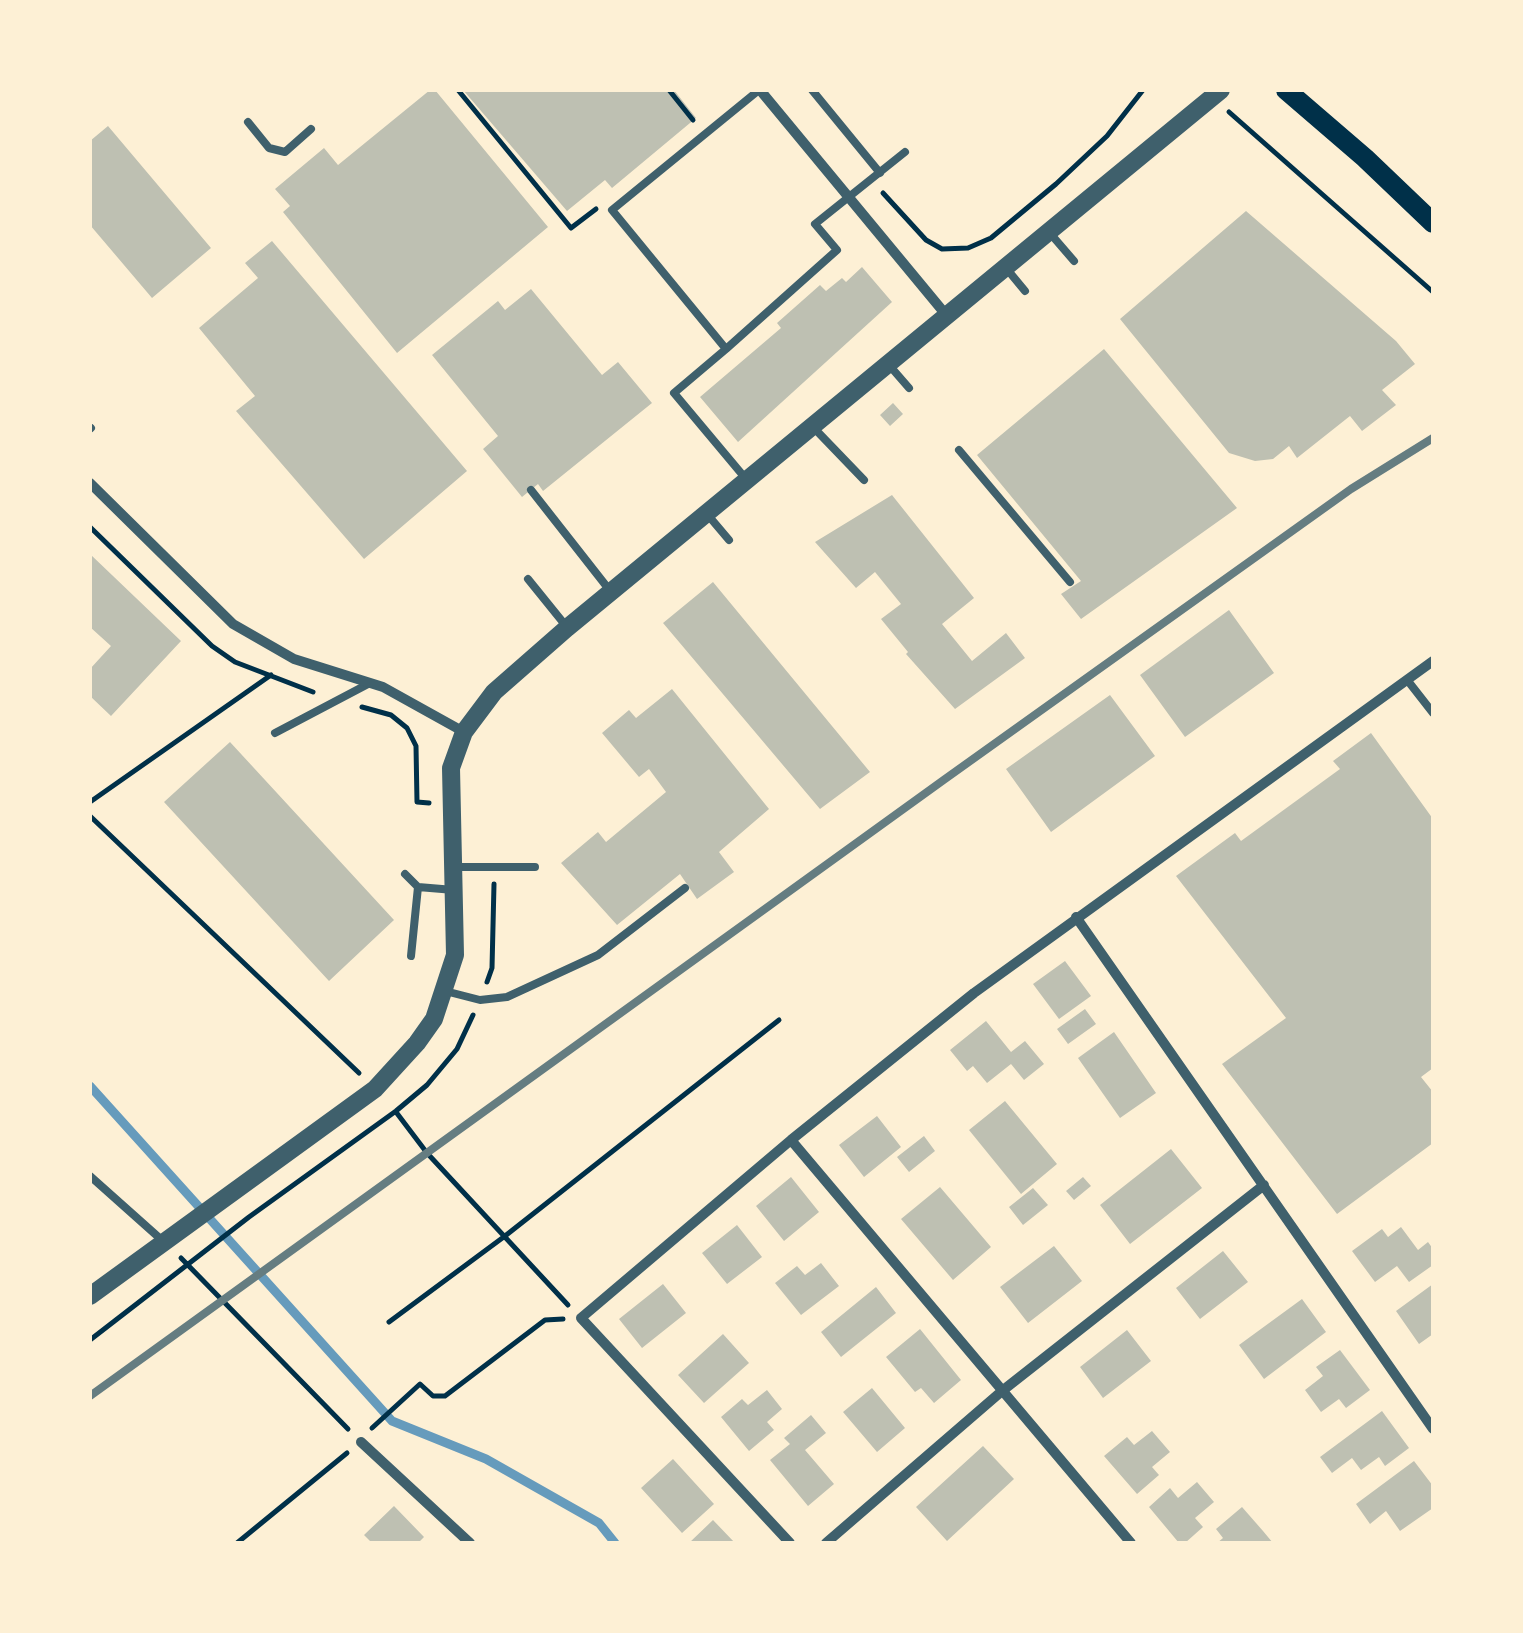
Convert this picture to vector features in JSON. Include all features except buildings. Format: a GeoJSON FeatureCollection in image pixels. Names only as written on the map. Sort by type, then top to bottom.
{"type":"FeatureCollection","features":[{"type":"Feature","properties":{"kind":"main road"},"geometry":{"type":"LineString","coordinates":[[1286,90],[1433,223]]}},
{"type":"Feature","properties":{"kind":"street"},"geometry":{"type":"LineString","coordinates":[[760,90],[947,316]]}},
{"type":"Feature","properties":{"kind":"street"},"geometry":{"type":"LineString","coordinates":[[90,1296],[375,1089],[426,1031],[445,991],[455,954],[451,768],[464,732],[494,692],[1217,94]]}},
{"type":"Feature","properties":{"kind":"street"},"geometry":{"type":"LineString","coordinates":[[90,483],[233,624],[294,659],[370,683],[464,732]]}},
{"type":"Feature","properties":{"kind":"street"},"geometry":{"type":"LineString","coordinates":[[790,1543],[581,1318],[974,993],[1433,661]]}},
{"type":"Feature","properties":{"kind":"street"},"geometry":{"type":"LineString","coordinates":[[1076,917],[1433,1429]]}},
{"type":"Feature","properties":{"kind":"street"},"geometry":{"type":"LineString","coordinates":[[792,1140],[1130,1543]]}},
{"type":"Feature","properties":{"kind":"street"},"geometry":{"type":"LineString","coordinates":[[826,1543],[1002,1391],[1264,1185]]}},
{"type":"Feature","properties":{"kind":"street"},"geometry":{"type":"LineString","coordinates":[[361,1442],[470,1543]]}},
{"type":"Feature","properties":{"kind":"lane"},"geometry":{"type":"LineString","coordinates":[[726,349],[612,210],[760,90]]}},
{"type":"Feature","properties":{"kind":"lane"},"geometry":{"type":"LineString","coordinates":[[812,90],[880,173]]}},
{"type":"Feature","properties":{"kind":"lane"},"geometry":{"type":"LineString","coordinates":[[248,122],[270,148],[285,152],[310,129]]}},
{"type":"Feature","properties":{"kind":"lane"},"geometry":{"type":"LineString","coordinates":[[748,481],[674,393],[837,250],[815,224],[905,152]]}},
{"type":"Feature","properties":{"kind":"lane"},"geometry":{"type":"LineString","coordinates":[[1049,232],[1074,261]]}},
{"type":"Feature","properties":{"kind":"lane"},"geometry":{"type":"LineString","coordinates":[[1006,268],[1026,291]]}},
{"type":"Feature","properties":{"kind":"lane"},"geometry":{"type":"LineString","coordinates":[[888,364],[908,388]]}},
{"type":"Feature","properties":{"kind":"lane"},"geometry":{"type":"LineString","coordinates":[[813,427],[864,480]]}},
{"type":"Feature","properties":{"kind":"lane"},"geometry":{"type":"LineString","coordinates":[[959,450],[1070,582]]}},
{"type":"Feature","properties":{"kind":"lane"},"geometry":{"type":"LineString","coordinates":[[531,490],[611,592]]}},
{"type":"Feature","properties":{"kind":"lane"},"geometry":{"type":"LineString","coordinates":[[707,514],[729,540]]}},
{"type":"Feature","properties":{"kind":"lane"},"geometry":{"type":"LineString","coordinates":[[528,579],[567,628]]}},
{"type":"Feature","properties":{"kind":"lane"},"geometry":{"type":"LineString","coordinates":[[1408,681],[1433,713]]}},
{"type":"Feature","properties":{"kind":"lane"},"geometry":{"type":"LineString","coordinates":[[275,733],[370,683]]}},
{"type":"Feature","properties":{"kind":"lane"},"geometry":{"type":"LineString","coordinates":[[452,866],[536,867]]}},
{"type":"Feature","properties":{"kind":"lane"},"geometry":{"type":"LineString","coordinates":[[406,874],[418,888],[454,890]]}},
{"type":"Feature","properties":{"kind":"lane"},"geometry":{"type":"LineString","coordinates":[[411,956],[418,888]]}},
{"type":"Feature","properties":{"kind":"lane"},"geometry":{"type":"LineString","coordinates":[[445,991],[480,1000],[507,997],[598,955],[685,888]]}},
{"type":"Feature","properties":{"kind":"lane"},"geometry":{"type":"LineString","coordinates":[[90,1176],[164,1242]]}},
{"type":"Feature","properties":{"kind":"path"},"geometry":{"type":"LineString","coordinates":[[458,90],[572,228],[605,202],[612,210]]}},
{"type":"Feature","properties":{"kind":"path"},"geometry":{"type":"LineString","coordinates":[[668,90],[705,134]]}},
{"type":"Feature","properties":{"kind":"path"},"geometry":{"type":"LineString","coordinates":[[871,180],[926,240],[942,249],[968,248],[991,238],[1056,184],[1107,136],[1144,90]]}},
{"type":"Feature","properties":{"kind":"path"},"geometry":{"type":"LineString","coordinates":[[1217,94],[1433,292]]}},
{"type":"Feature","properties":{"kind":"path"},"geometry":{"type":"LineString","coordinates":[[90,802],[294,659]]}},
{"type":"Feature","properties":{"kind":"path"},"geometry":{"type":"LineString","coordinates":[[90,816],[375,1089]]}},
{"type":"Feature","properties":{"kind":"path"},"geometry":{"type":"LineString","coordinates":[[389,1322],[779,1020]]}},
{"type":"Feature","properties":{"kind":"path"},"geometry":{"type":"LineString","coordinates":[[396,1111],[427,1153],[581,1318]]}},
{"type":"Feature","properties":{"kind":"path"},"geometry":{"type":"LineString","coordinates":[[90,1340],[249,1217]]}},
{"type":"Feature","properties":{"kind":"path"},"geometry":{"type":"LineString","coordinates":[[164,1242],[361,1442],[237,1543]]}},
{"type":"Feature","properties":{"kind":"path"},"geometry":{"type":"LineString","coordinates":[[372,1428],[420,1384],[433,1396],[446,1396],[545,1320],[581,1318]]}},
{"type":"Feature","properties":{"kind":"waterway"},"geometry":{"type":"LineString","coordinates":[[90,1086],[392,1421],[486,1459],[599,1523],[615,1543]]}},
{"type":"Feature","properties":{"kind":"railway"},"geometry":{"type":"LineString","coordinates":[[90,1396],[1351,489],[1433,438]]}}]}
